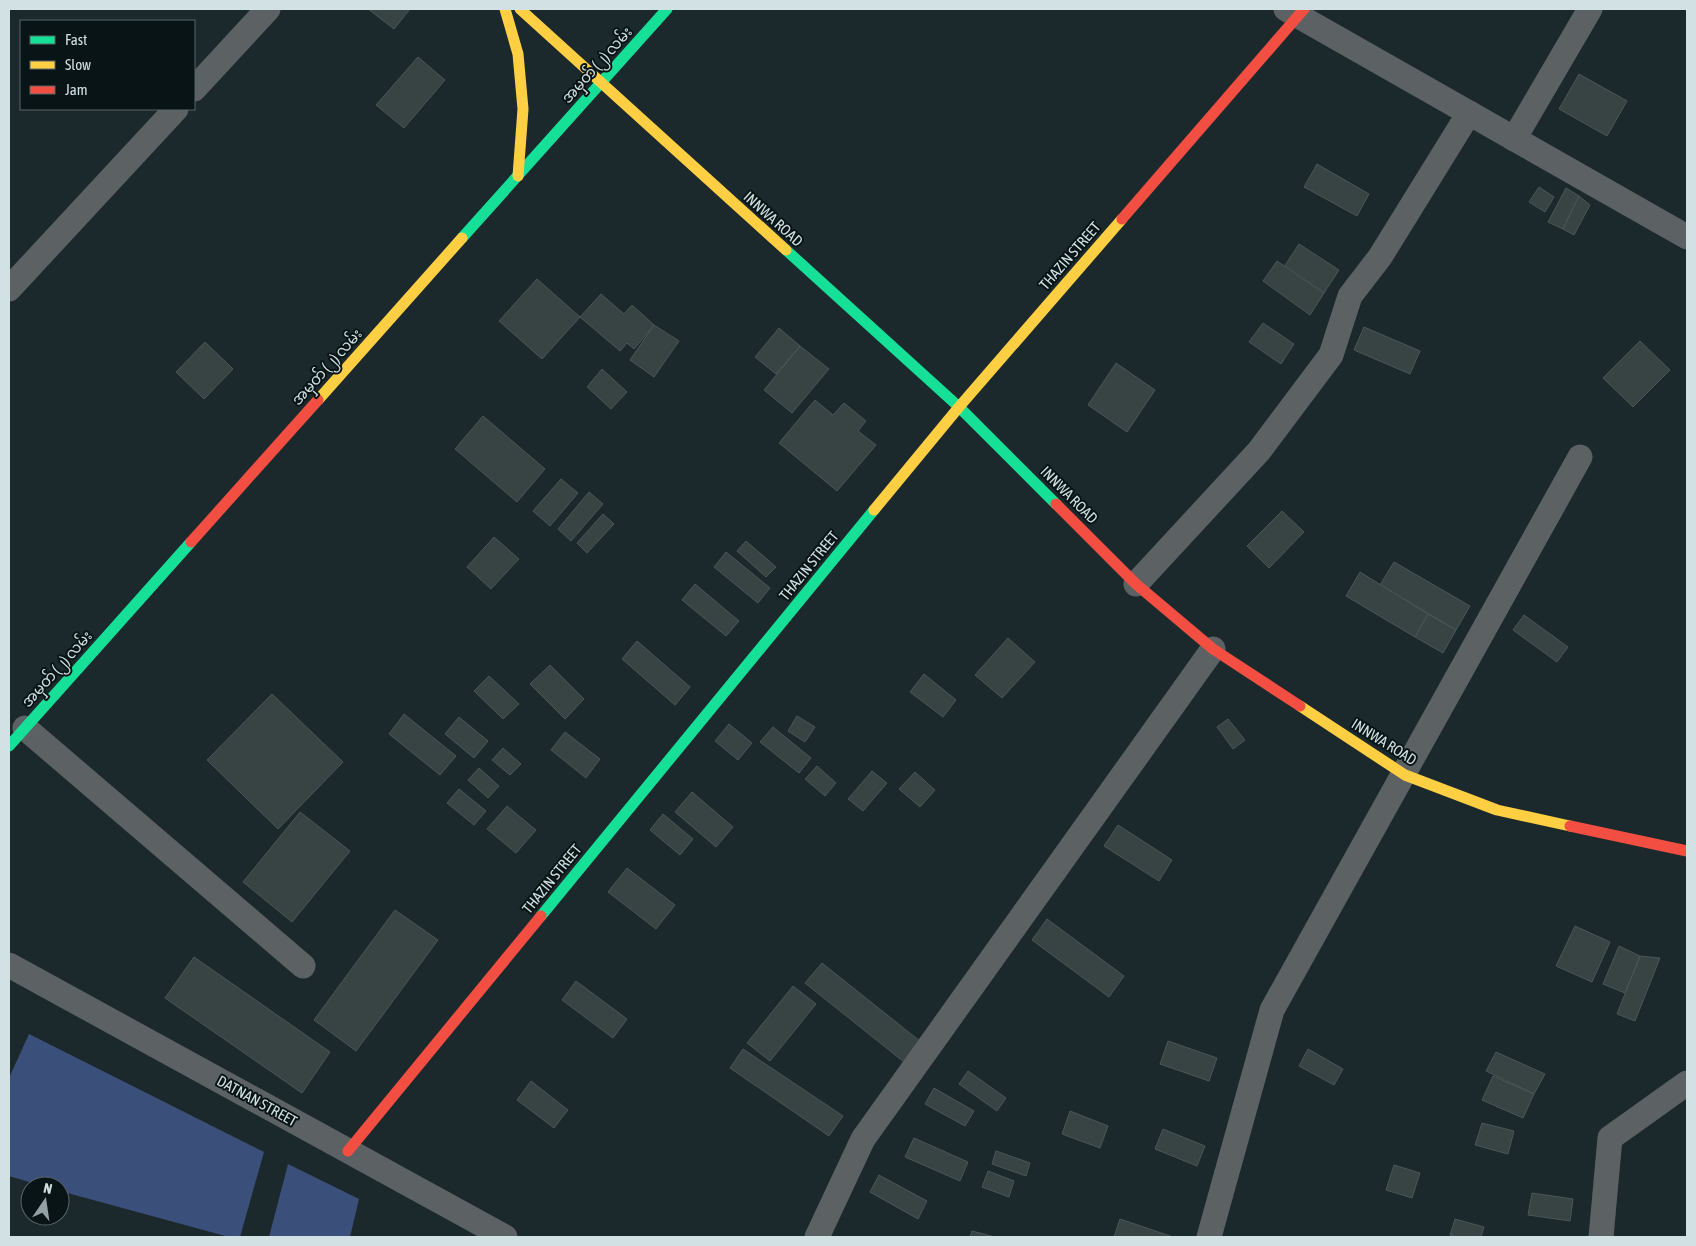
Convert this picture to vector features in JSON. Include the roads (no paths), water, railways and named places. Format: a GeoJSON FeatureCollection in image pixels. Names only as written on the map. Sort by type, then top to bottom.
{"type":"FeatureCollection","features":[{"type":"Feature","properties":{"kind":"street"},"geometry":{"type":"LineString","coordinates":[[195,88],[268,9]]}},
{"type":"Feature","properties":{"kind":"street"},"geometry":{"type":"LineString","coordinates":[[505,9],[518,54],[521,82],[523,109],[518,176]]}},
{"type":"Feature","properties":{"kind":"street","name":"INNWA ROAD"},"geometry":{"type":"LineString","coordinates":[[520,9],[960,407],[1136,584],[1212,649],[1405,775],[1497,810],[1687,852]]}},
{"type":"Feature","properties":{"kind":"street","name":"အမှတ် (၂) လမ်း"},"geometry":{"type":"LineString","coordinates":[[9,746],[667,9]]}},
{"type":"Feature","properties":{"kind":"street"},"geometry":{"type":"LineString","coordinates":[[1514,139],[1590,9]]}},
{"type":"Feature","properties":{"kind":"street"},"geometry":{"type":"LineString","coordinates":[[1296,11],[1687,238]]}},
{"type":"Feature","properties":{"kind":"street","name":"THAZIN STREET"},"geometry":{"type":"LineString","coordinates":[[348,1151],[960,407],[1296,11]]}},
{"type":"Feature","properties":{"kind":"street"},"geometry":{"type":"LineString","coordinates":[[9,289],[175,110]]}},
{"type":"Feature","properties":{"kind":"street"},"geometry":{"type":"LineString","coordinates":[[1136,584],[1259,451],[1331,355],[1350,296],[1380,257],[1469,113]]}},
{"type":"Feature","properties":{"kind":"street"},"geometry":{"type":"LineString","coordinates":[[1209,1237],[1272,1010],[1405,775],[1580,457]]}},
{"type":"Feature","properties":{"kind":"street"},"geometry":{"type":"LineString","coordinates":[[817,1237],[863,1139],[1212,649]]}},
{"type":"Feature","properties":{"kind":"street"},"geometry":{"type":"LineString","coordinates":[[25,728],[303,966]]}},
{"type":"Feature","properties":{"kind":"street","name":"DATNAN STREET"},"geometry":{"type":"LineString","coordinates":[[9,965],[505,1237]]}},
{"type":"Feature","properties":{"kind":"street"},"geometry":{"type":"LineString","coordinates":[[1600,1237],[1610,1138],[1687,1083]]}},
{"type":"Feature","properties":{"kind":"water"},"geometry":{"type":"Polygon","coordinates":[[[29,1034],[264,1152],[240,1237],[229,1237],[70,1194],[70,1176],[20,1176],[20,1179],[9,1176],[9,1078],[29,1034]]]}},
{"type":"Feature","properties":{"kind":"water"},"geometry":{"type":"Polygon","coordinates":[[[288,1164],[359,1199],[350,1237],[269,1237],[288,1164]]]}}]}
